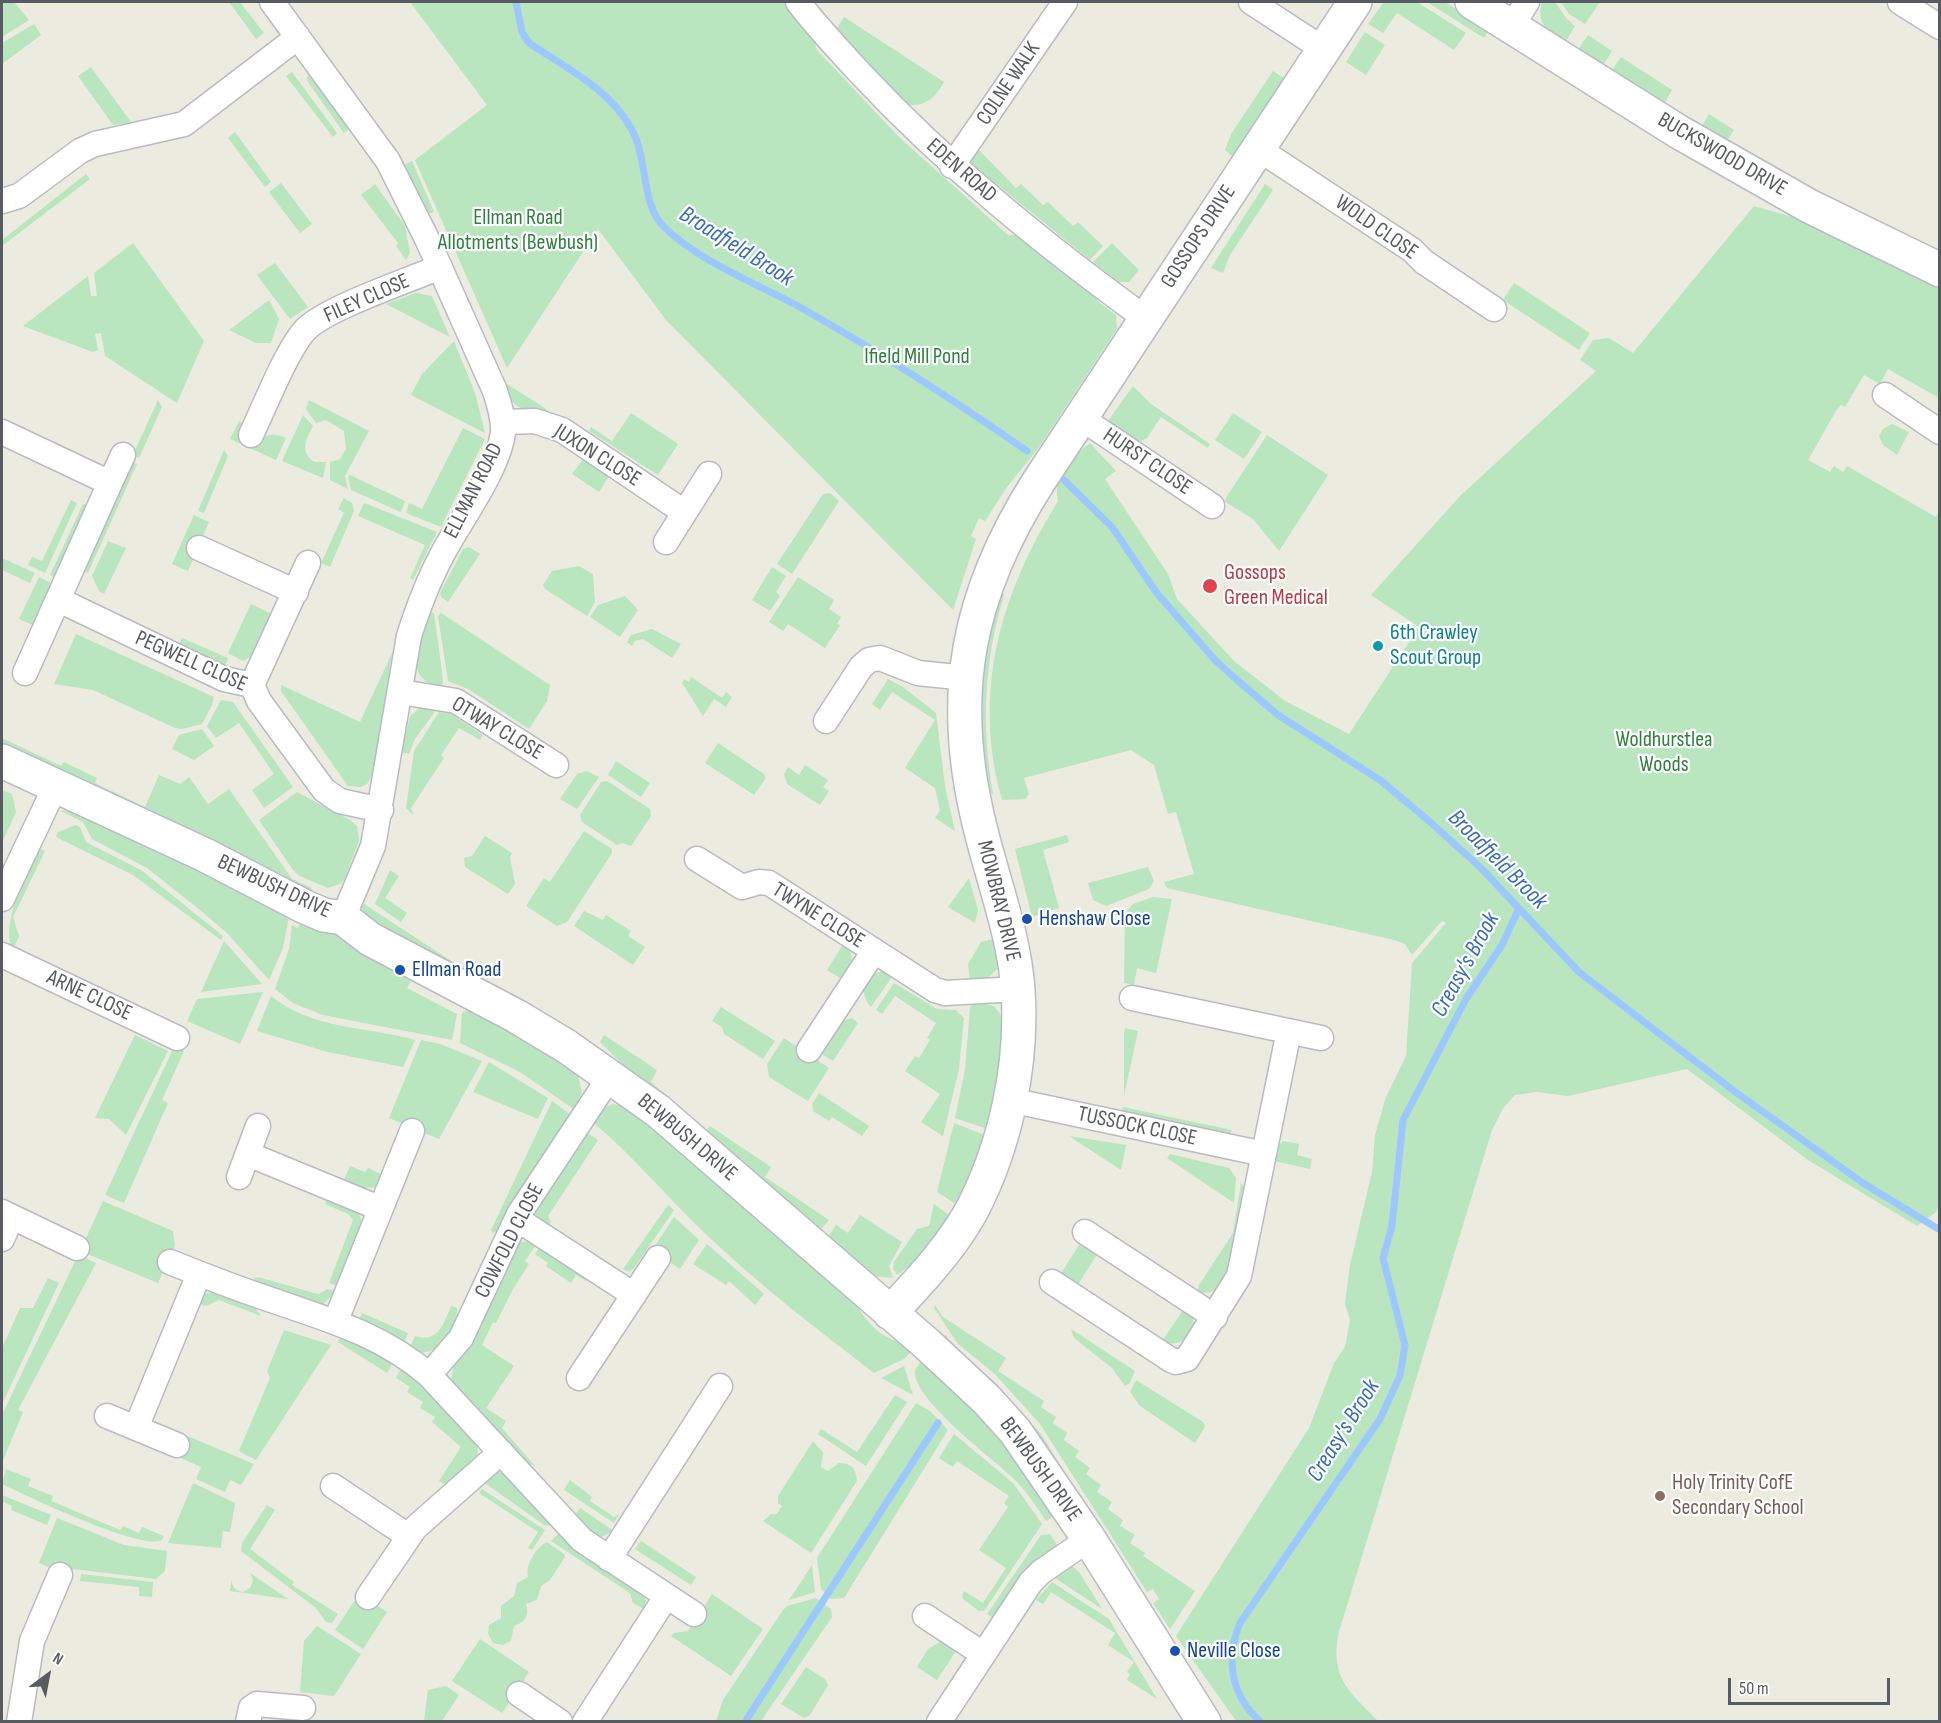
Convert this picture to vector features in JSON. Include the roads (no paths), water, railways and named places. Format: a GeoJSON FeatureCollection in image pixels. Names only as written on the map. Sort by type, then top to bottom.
{"type":"FeatureCollection","features":[{"type":"Feature","properties":{"kind":"street","name":"ELLMAN ROAD"},"geometry":{"type":"LineString","coordinates":[[272,2],[388,161],[440,267],[495,392],[503,422],[500,443],[491,466],[427,584],[409,636],[381,810],[363,873],[342,918]]}},
{"type":"Feature","properties":{"kind":"street","name":"EDEN ROAD"},"geometry":{"type":"LineString","coordinates":[[798,2],[884,98],[952,166],[1026,228],[1145,318]]}},
{"type":"Feature","properties":{"kind":"street","name":"COLNE WALK"},"geometry":{"type":"LineString","coordinates":[[952,166],[1065,2]]}},
{"type":"Feature","properties":{"kind":"street"},"geometry":{"type":"LineString","coordinates":[[1251,2],[1323,49]]}},
{"type":"Feature","properties":{"kind":"street","name":"GOSSOPS DRIVE"},"geometry":{"type":"LineString","coordinates":[[1042,477],[1355,2]]}},
{"type":"Feature","properties":{"kind":"street","name":"BUCKSWOOD DRIVE"},"geometry":{"type":"LineString","coordinates":[[1472,2],[1519,14],[1679,132],[1809,206],[1940,270]]}},
{"type":"Feature","properties":{"kind":"street"},"geometry":{"type":"LineString","coordinates":[[1900,2],[1940,27]]}},
{"type":"Feature","properties":{"kind":"street"},"geometry":{"type":"LineString","coordinates":[[2,201],[19,196],[80,151],[95,144],[184,124],[298,38]]}},
{"type":"Feature","properties":{"kind":"street","name":"WOLD CLOSE"},"geometry":{"type":"LineString","coordinates":[[1257,148],[1412,250],[1424,262],[1494,309]]}},
{"type":"Feature","properties":{"kind":"street","name":"FILEY CLOSE"},"geometry":{"type":"LineString","coordinates":[[251,435],[293,348],[307,328],[342,308],[440,267]]}},
{"type":"Feature","properties":{"kind":"street"},"geometry":{"type":"LineString","coordinates":[[1885,395],[1940,432]]}},
{"type":"Feature","properties":{"kind":"street","name":"HURST CLOSE"},"geometry":{"type":"LineString","coordinates":[[1081,418],[1212,506]]}},
{"type":"Feature","properties":{"kind":"street","name":"JUXON CLOSE"},"geometry":{"type":"LineString","coordinates":[[503,422],[535,421],[562,430],[684,513]]}},
{"type":"Feature","properties":{"kind":"street"},"geometry":{"type":"LineString","coordinates":[[2,432],[111,483]]}},
{"type":"Feature","properties":{"kind":"street"},"geometry":{"type":"LineString","coordinates":[[25,673],[123,455]]}},
{"type":"Feature","properties":{"kind":"street"},"geometry":{"type":"LineString","coordinates":[[666,542],[709,474]]}},
{"type":"Feature","properties":{"kind":"street","name":"MOWBRAY DRIVE"},"geometry":{"type":"LineString","coordinates":[[890,1312],[945,1251],[971,1210],[999,1142],[1010,1100],[1018,1042],[1018,989],[1009,928],[979,824],[970,778],[964,717],[966,678],[971,638],[990,571],[1011,526],[1042,477]]}},
{"type":"Feature","properties":{"kind":"street"},"geometry":{"type":"LineString","coordinates":[[199,548],[296,592]]}},
{"type":"Feature","properties":{"kind":"street"},"geometry":{"type":"LineString","coordinates":[[252,685],[308,563]]}},
{"type":"Feature","properties":{"kind":"street","name":"PEGWELL CLOSE"},"geometry":{"type":"LineString","coordinates":[[59,600],[224,679],[252,685],[259,701],[324,790],[340,801],[381,810]]}},
{"type":"Feature","properties":{"kind":"street"},"geometry":{"type":"LineString","coordinates":[[826,721],[861,667],[869,660],[880,658],[918,673],[966,678]]}},
{"type":"Feature","properties":{"kind":"street","name":"OTWAY CLOSE"},"geometry":{"type":"LineString","coordinates":[[401,692],[456,701],[556,765]]}},
{"type":"Feature","properties":{"kind":"street","name":"BEWBUSH DRIVE"},"geometry":{"type":"LineString","coordinates":[[2,760],[205,855],[305,907],[324,915],[342,918],[370,939],[524,1020],[611,1075],[658,1111],[957,1370],[1015,1431],[1089,1539],[1204,1722]]}},
{"type":"Feature","properties":{"kind":"street"},"geometry":{"type":"LineString","coordinates":[[2,899],[56,785]]}},
{"type":"Feature","properties":{"kind":"street","name":"TWYNE CLOSE"},"geometry":{"type":"LineString","coordinates":[[697,859],[742,886],[759,882],[769,883],[935,990],[945,993],[1018,989]]}},
{"type":"Feature","properties":{"kind":"street","name":"TWYNE CLOSE"},"geometry":{"type":"LineString","coordinates":[[810,1050],[874,951]]}},
{"type":"Feature","properties":{"kind":"street","name":"ARNE CLOSE"},"geometry":{"type":"LineString","coordinates":[[2,955],[177,1038]]}},
{"type":"Feature","properties":{"kind":"street"},"geometry":{"type":"LineString","coordinates":[[1132,998],[1321,1038]]}},
{"type":"Feature","properties":{"kind":"street"},"geometry":{"type":"LineString","coordinates":[[1052,1281],[1176,1362],[1182,1362],[1191,1355],[1239,1276],[1289,1031]]}},
{"type":"Feature","properties":{"kind":"street","name":"COWFOLD CLOSE"},"geometry":{"type":"LineString","coordinates":[[429,1375],[465,1331],[517,1219],[611,1075]]}},
{"type":"Feature","properties":{"kind":"street","name":"TUSSOCK CLOSE"},"geometry":{"type":"LineString","coordinates":[[1010,1100],[1264,1154]]}},
{"type":"Feature","properties":{"kind":"street"},"geometry":{"type":"LineString","coordinates":[[239,1177],[258,1126]]}},
{"type":"Feature","properties":{"kind":"street"},"geometry":{"type":"LineString","coordinates":[[336,1320],[379,1208],[412,1131]]}},
{"type":"Feature","properties":{"kind":"street"},"geometry":{"type":"LineString","coordinates":[[248,1154],[379,1208]]}},
{"type":"Feature","properties":{"kind":"street"},"geometry":{"type":"LineString","coordinates":[[2,1239],[7,1214],[77,1248]]}},
{"type":"Feature","properties":{"kind":"street"},"geometry":{"type":"LineString","coordinates":[[517,1219],[634,1295]]}},
{"type":"Feature","properties":{"kind":"street"},"geometry":{"type":"LineString","coordinates":[[1085,1232],[1215,1317]]}},
{"type":"Feature","properties":{"kind":"street"},"geometry":{"type":"LineString","coordinates":[[579,1378],[658,1258]]}},
{"type":"Feature","properties":{"kind":"street"},"geometry":{"type":"LineString","coordinates":[[170,1262],[336,1320],[376,1339],[429,1375],[582,1540],[694,1614]]}},
{"type":"Feature","properties":{"kind":"street"},"geometry":{"type":"LineString","coordinates":[[136,1428],[199,1274]]}},
{"type":"Feature","properties":{"kind":"street"},"geometry":{"type":"LineString","coordinates":[[609,1559],[720,1386]]}},
{"type":"Feature","properties":{"kind":"street"},"geometry":{"type":"LineString","coordinates":[[107,1416],[177,1445]]}},
{"type":"Feature","properties":{"kind":"street"},"geometry":{"type":"LineString","coordinates":[[368,1597],[408,1536],[501,1452]]}},
{"type":"Feature","properties":{"kind":"street"},"geometry":{"type":"LineString","coordinates":[[333,1485],[408,1536]]}},
{"type":"Feature","properties":{"kind":"street"},"geometry":{"type":"LineString","coordinates":[[939,1722],[983,1654],[1041,1572],[1089,1539]]}},
{"type":"Feature","properties":{"kind":"street"},"geometry":{"type":"LineString","coordinates":[[19,1722],[32,1641],[60,1575]]}},
{"type":"Feature","properties":{"kind":"street"},"geometry":{"type":"LineString","coordinates":[[585,1722],[666,1597]]}},
{"type":"Feature","properties":{"kind":"street"},"geometry":{"type":"LineString","coordinates":[[925,1616],[983,1654]]}},
{"type":"Feature","properties":{"kind":"street"},"geometry":{"type":"LineString","coordinates":[[519,1694],[560,1722]]}},
{"type":"Feature","properties":{"kind":"street"},"geometry":{"type":"LineString","coordinates":[[248,1722],[251,1708],[257,1704],[303,1708]]}},
{"type":"Feature","properties":{"kind":"waterway","name":"Broadfield Brook"},"geometry":{"type":"LineString","coordinates":[[516,2],[522,32],[529,43],[586,80],[623,116],[632,130],[641,154],[652,207],[664,227],[695,252],[805,310],[890,360],[1027,451]]}},
{"type":"Feature","properties":{"kind":"waterway","name":"Broadfield Brook"},"geometry":{"type":"LineString","coordinates":[[1064,480],[1112,527],[1156,592],[1214,659],[1237,680],[1278,715],[1380,780],[1429,821],[1481,868],[1579,972],[1734,1091],[1863,1183],[1940,1230]]}},
{"type":"Feature","properties":{"kind":"waterway","name":"Creasy's Brook"},"geometry":{"type":"LineString","coordinates":[[1261,1722],[1251,1712],[1237,1689],[1232,1664],[1235,1637],[1240,1623],[1380,1419],[1400,1376],[1405,1345],[1383,1258],[1392,1226],[1403,1120],[1466,999],[1502,945],[1519,908]]}},
{"type":"Feature","properties":{"kind":"waterway"},"geometry":{"type":"LineString","coordinates":[[745,1722],[938,1423]]}},
{"type":"Feature","properties":{"kind":"place","name":"Gossops Green Medical"},"geometry":{"type":"Point","coordinates":[1210,586]}},
{"type":"Feature","properties":{"kind":"place","name":"6th Crawley Scout Group"},"geometry":{"type":"Point","coordinates":[1378,646]}},
{"type":"Feature","properties":{"kind":"place","name":"Henshaw Close"},"geometry":{"type":"Point","coordinates":[1027,919]}},
{"type":"Feature","properties":{"kind":"place","name":"Ellman Road"},"geometry":{"type":"Point","coordinates":[400,970]}},
{"type":"Feature","properties":{"kind":"place","name":"Holy Trinity CofE Secondary School"},"geometry":{"type":"Point","coordinates":[1660,1496]}},
{"type":"Feature","properties":{"kind":"place","name":"Neville Close"},"geometry":{"type":"Point","coordinates":[1175,1651]}},
{"type":"Feature","properties":{"kind":"park label","name":"Ellman Road Allotments (Bewbush)"},"geometry":{"type":"Point","coordinates":[518,230]}},
{"type":"Feature","properties":{"kind":"park label","name":"Ifield Mill Pond"},"geometry":{"type":"Point","coordinates":[917,357]}},
{"type":"Feature","properties":{"kind":"park label","name":"Woldhurstlea Woods"},"geometry":{"type":"Point","coordinates":[1664,752]}}]}
